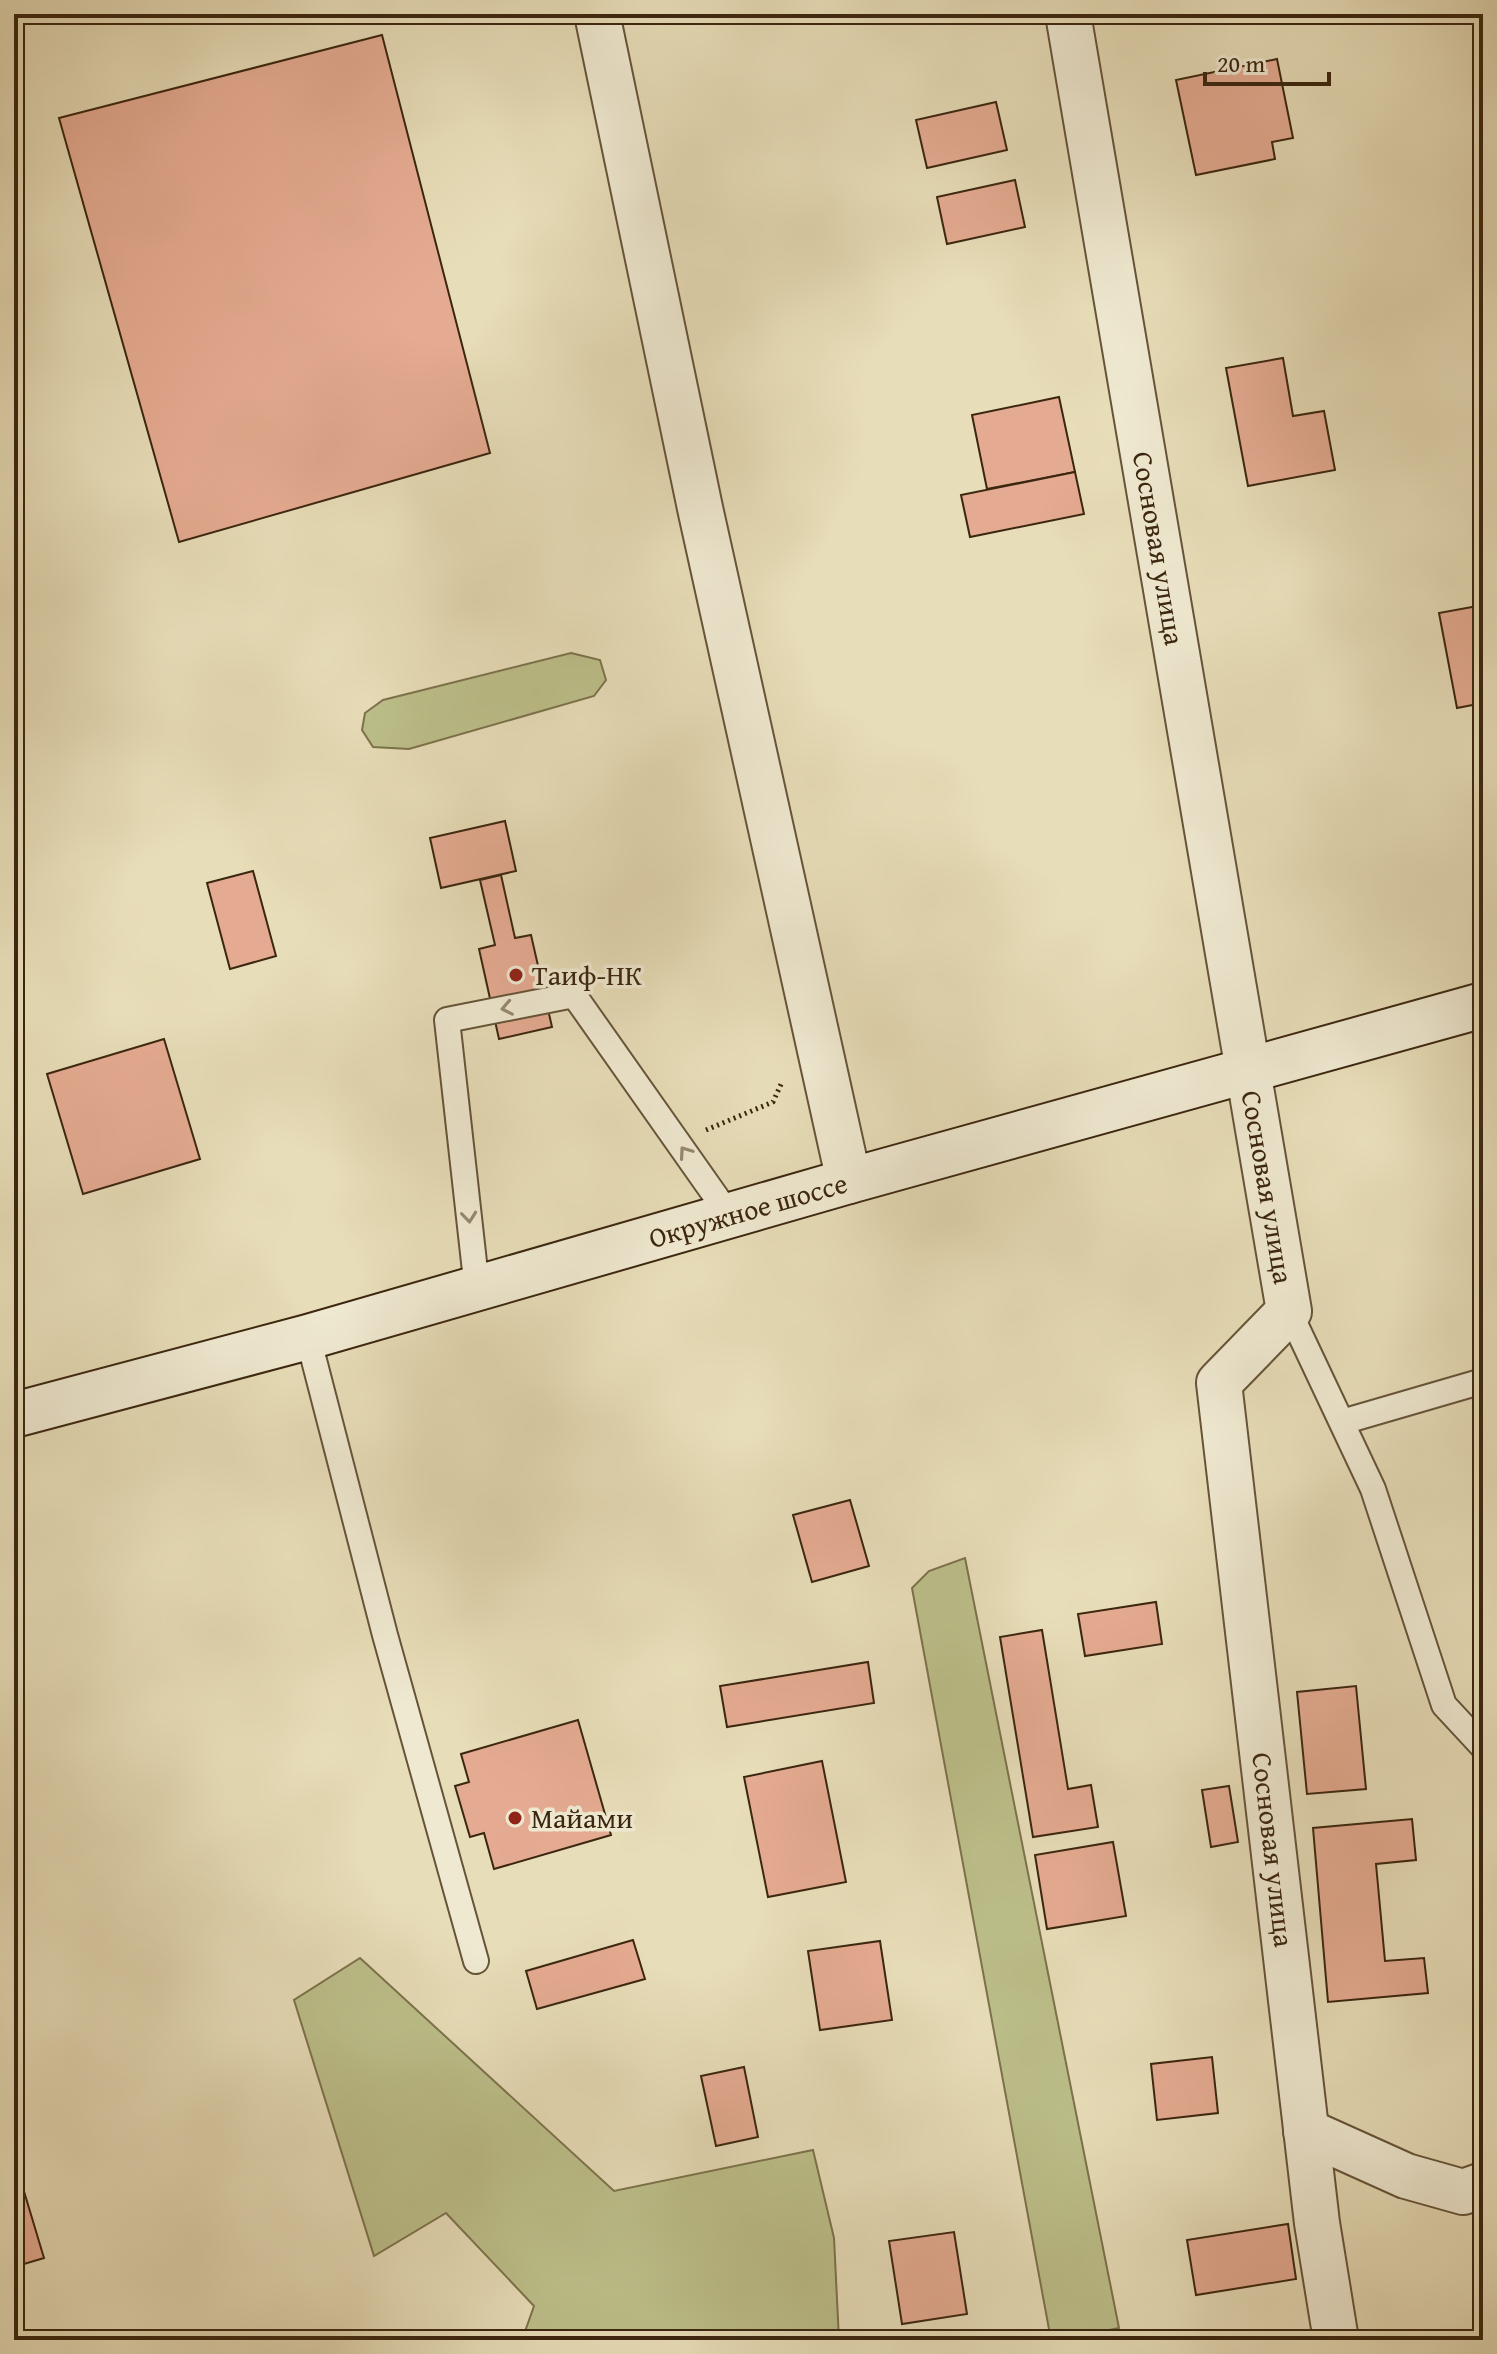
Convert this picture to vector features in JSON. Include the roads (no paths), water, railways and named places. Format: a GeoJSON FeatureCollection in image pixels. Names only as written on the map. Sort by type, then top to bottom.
{"type":"FeatureCollection","features":[{"type":"Feature","properties":{"kind":"street"},"geometry":{"type":"LineString","coordinates":[[597,14],[700,508],[849,1181]]}},
{"type":"Feature","properties":{"kind":"street","name":"Сосновая улица"},"geometry":{"type":"LineString","coordinates":[[1068,14],[1289,1311],[1219,1383],[1317,2223],[1336,2340]]}},
{"type":"Feature","properties":{"kind":"street","name":"Окружное шоссе"},"geometry":{"type":"LineString","coordinates":[[14,1415],[308,1337],[849,1181],[1483,1005]]}},
{"type":"Feature","properties":{"kind":"street"},"geometry":{"type":"LineString","coordinates":[[1306,2131],[1406,2176],[1463,2192],[1483,2185]]}},
{"type":"Feature","properties":{"kind":"lane"},"geometry":{"type":"LineString","coordinates":[[477,1289],[447,1020],[574,995],[729,1215]]}},
{"type":"Feature","properties":{"kind":"lane"},"geometry":{"type":"LineString","coordinates":[[1289,1311],[1373,1489],[1444,1705],[1483,1747]]}},
{"type":"Feature","properties":{"kind":"lane"},"geometry":{"type":"LineString","coordinates":[[308,1337],[389,1649],[476,1961]]}},
{"type":"Feature","properties":{"kind":"lane"},"geometry":{"type":"LineString","coordinates":[[1342,1422],[1483,1381]]}},
{"type":"Feature","properties":{"kind":"place","name":"Таиф-НК"},"geometry":{"type":"Point","coordinates":[516,975]}},
{"type":"Feature","properties":{"kind":"place","name":"Майами"},"geometry":{"type":"Point","coordinates":[515,1818]}}]}
